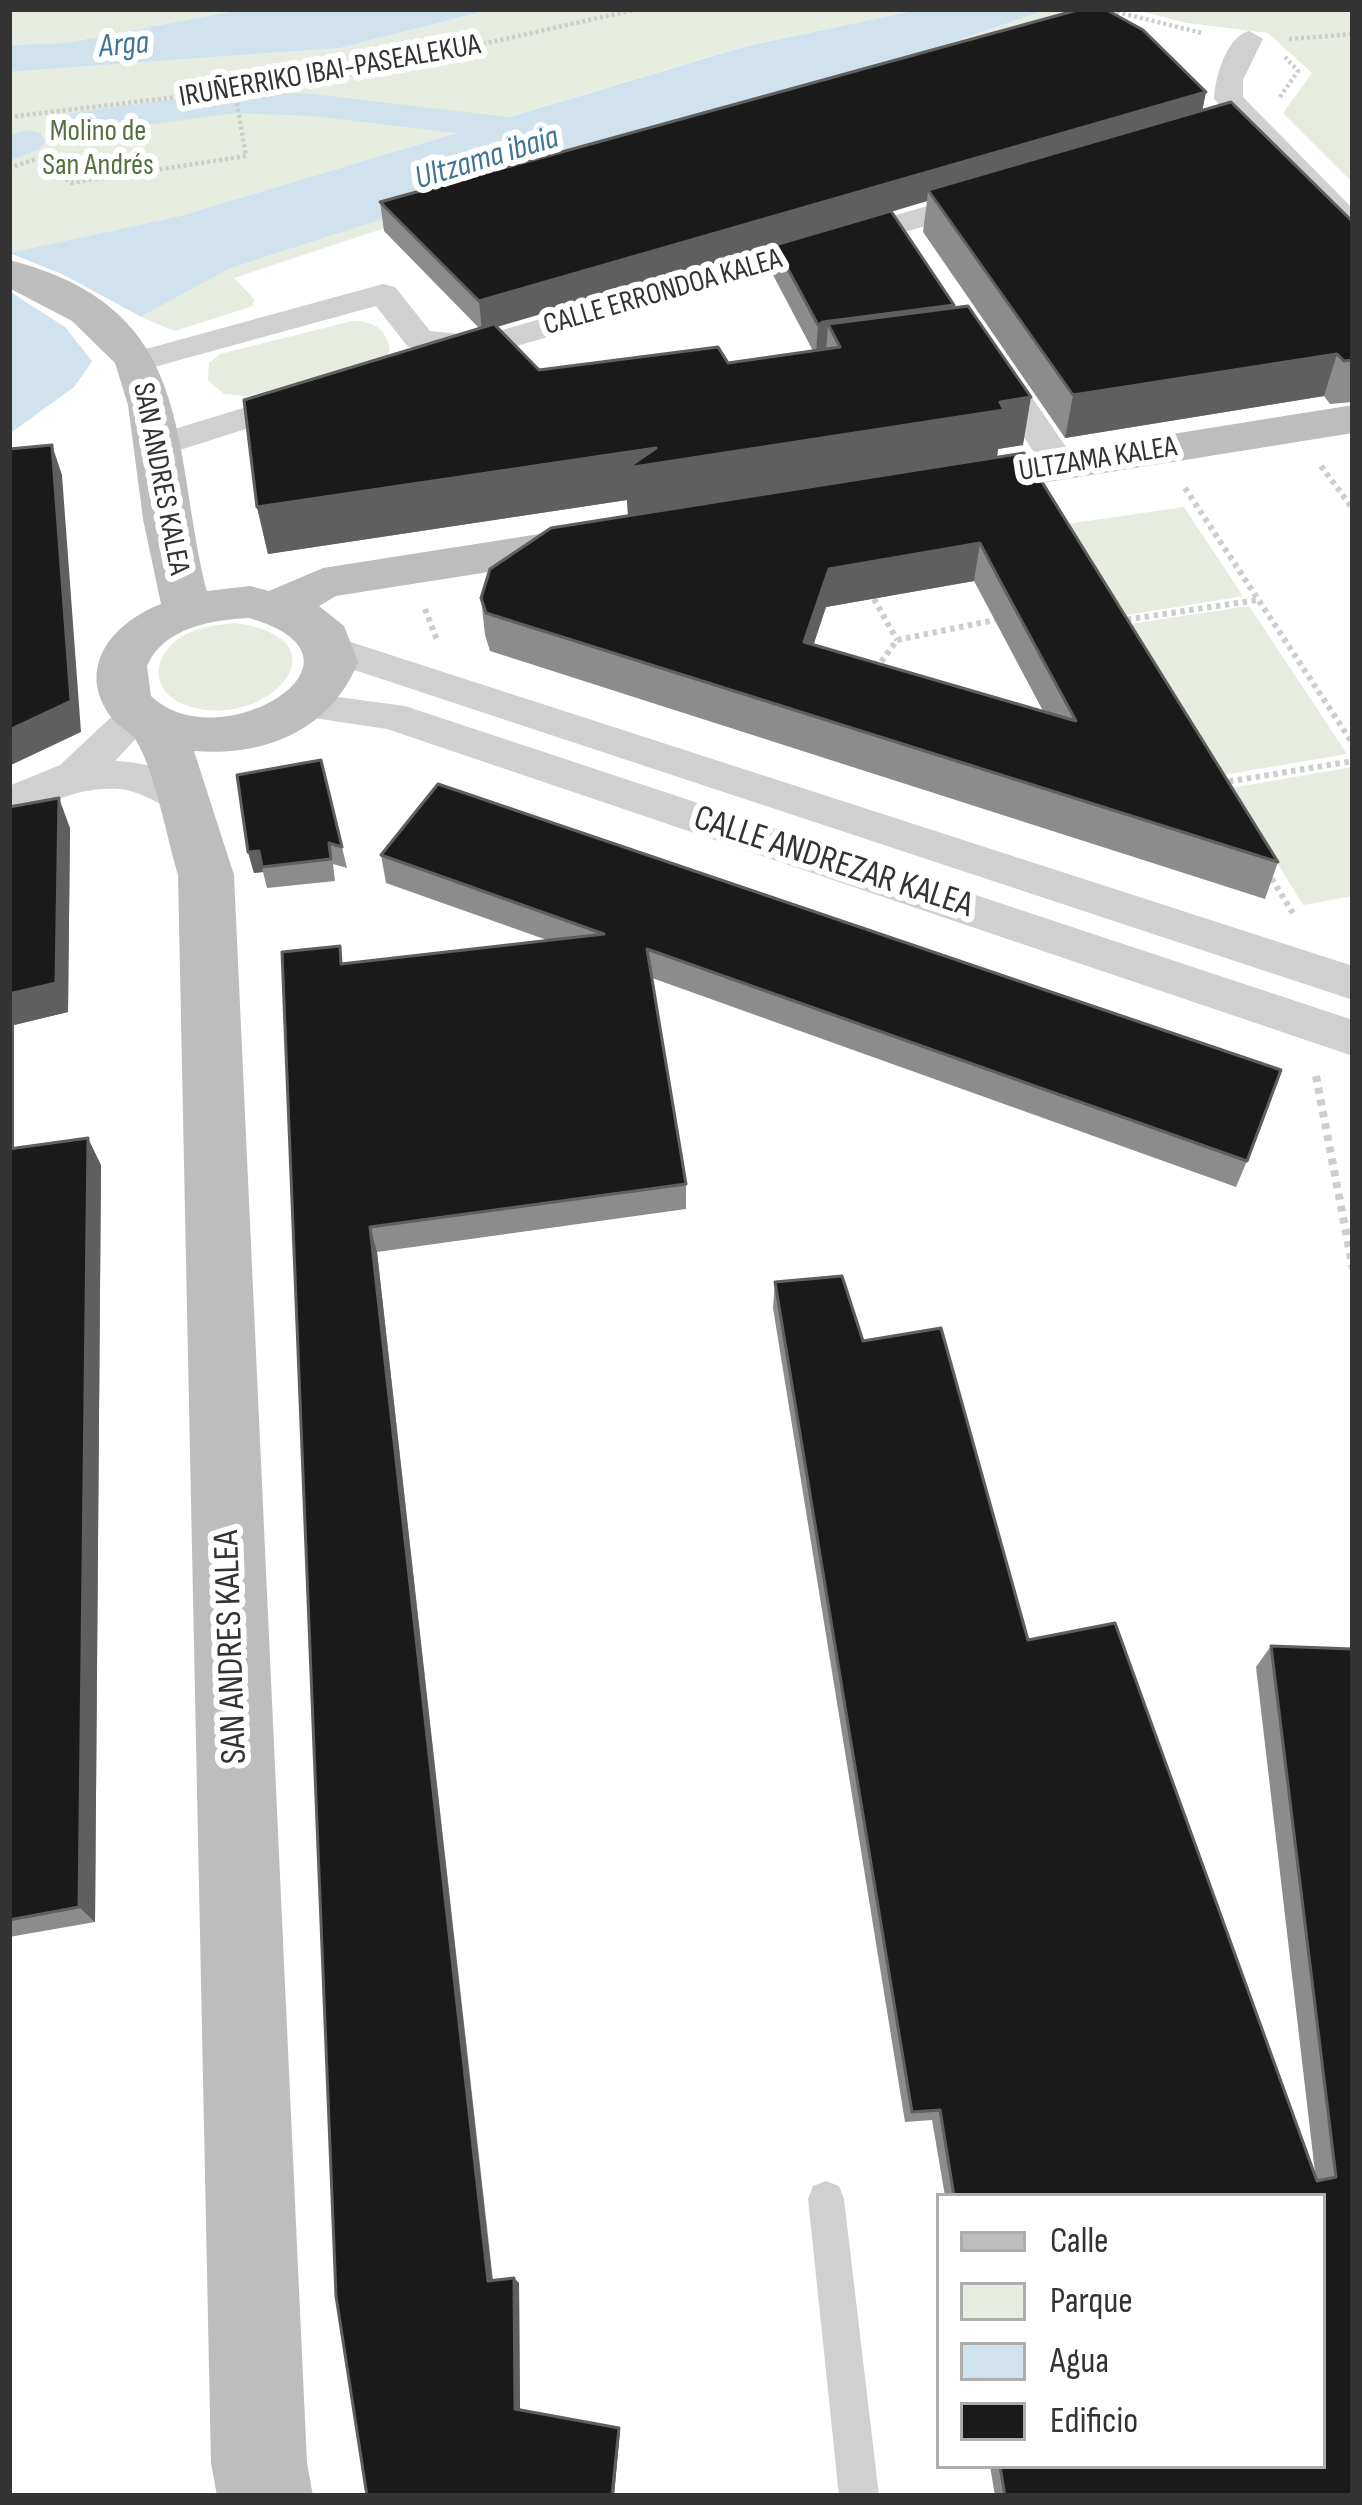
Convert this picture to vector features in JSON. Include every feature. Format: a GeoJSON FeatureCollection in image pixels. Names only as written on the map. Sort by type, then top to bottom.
{"type":"FeatureCollection","features":[{"type":"Feature","properties":{"kind":"main road","name":"SAN ANDRES KALEA"},"geometry":{"type":"LineString","coordinates":[[9,273],[50,288],[78,305],[131,354],[158,446],[167,520],[188,610]]}},
{"type":"Feature","properties":{"kind":"main road","name":"ULTZAMA KALEA"},"geometry":{"type":"LineString","coordinates":[[901,492],[1061,466],[1344,438]]}},
{"type":"Feature","properties":{"kind":"main road"},"geometry":{"type":"LineString","coordinates":[[280,606],[323,583],[645,532]]}},
{"type":"Feature","properties":{"kind":"main road"},"geometry":{"type":"LineString","coordinates":[[219,603],[280,606],[322,631],[332,649],[332,668],[324,688],[308,706],[279,724],[242,736],[199,738],[149,722],[124,698],[120,678],[125,658],[161,622],[219,603]]}},
{"type":"Feature","properties":{"kind":"main road","name":"SAN ANDRES KALEA"},"geometry":{"type":"LineString","coordinates":[[149,722],[185,800],[206,875],[258,2439],[266,2496]]}},
{"type":"Feature","properties":{"kind":"main road"},"geometry":{"type":"LineString","coordinates":[[185,800],[242,736]]}},
{"type":"Feature","properties":{"kind":"street"},"geometry":{"type":"LineString","coordinates":[[1250,39],[1229,80],[1228,99],[1353,227]]}},
{"type":"Feature","properties":{"kind":"street"},"geometry":{"type":"LineString","coordinates":[[1205,134],[1249,121]]}},
{"type":"Feature","properties":{"kind":"street","name":"CALLE ERRONDOA KALEA"},"geometry":{"type":"LineString","coordinates":[[420,340],[483,346],[1029,185]]}},
{"type":"Feature","properties":{"kind":"street"},"geometry":{"type":"LineString","coordinates":[[897,224],[918,255]]}},
{"type":"Feature","properties":{"kind":"street"},"geometry":{"type":"LineString","coordinates":[[131,354],[383,294],[420,340],[395,373]]}},
{"type":"Feature","properties":{"kind":"street"},"geometry":{"type":"LineString","coordinates":[[976,341],[1061,466]]}},
{"type":"Feature","properties":{"kind":"street"},"geometry":{"type":"LineString","coordinates":[[158,446],[352,386]]}},
{"type":"Feature","properties":{"kind":"street","name":"CALLE ANDREZAR KALEA"},"geometry":{"type":"LineString","coordinates":[[332,649],[1353,983]]}},
{"type":"Feature","properties":{"kind":"street","name":"CALLE ANDREZAR KALEA"},"geometry":{"type":"LineString","coordinates":[[308,706],[391,716],[1353,1038]]}},
{"type":"Feature","properties":{"kind":"street"},"geometry":{"type":"LineString","coordinates":[[9,802],[75,775],[149,722]]}},
{"type":"Feature","properties":{"kind":"street"},"geometry":{"type":"LineString","coordinates":[[75,775],[130,775],[185,800]]}},
{"type":"Feature","properties":{"kind":"lane"},"geometry":{"type":"LineString","coordinates":[[826,2199],[859,2496]]}},
{"type":"Feature","properties":{"kind":"path","name":"IRUÑERRIKO IBAI-PASEALEKUA"},"geometry":{"type":"LineString","coordinates":[[9,118],[235,93],[440,57],[638,9]]}},
{"type":"Feature","properties":{"kind":"path"},"geometry":{"type":"LineString","coordinates":[[1105,9],[1190,32]]}},
{"type":"Feature","properties":{"kind":"path"},"geometry":{"type":"LineString","coordinates":[[9,168],[39,158],[70,183],[245,157],[235,93]]}},
{"type":"Feature","properties":{"kind":"path"},"geometry":{"type":"LineString","coordinates":[[1344,438],[1316,460],[1353,509]]}},
{"type":"Feature","properties":{"kind":"path"},"geometry":{"type":"LineString","coordinates":[[1182,482],[1353,744]]}},
{"type":"Feature","properties":{"kind":"path"},"geometry":{"type":"LineString","coordinates":[[420,595],[440,649]]}},
{"type":"Feature","properties":{"kind":"path"},"geometry":{"type":"LineString","coordinates":[[874,599],[896,640]]}},
{"type":"Feature","properties":{"kind":"path"},"geometry":{"type":"LineString","coordinates":[[1123,642],[1111,622],[1258,599]]}},
{"type":"Feature","properties":{"kind":"path"},"geometry":{"type":"LineString","coordinates":[[870,677],[896,640],[995,620]]}},
{"type":"Feature","properties":{"kind":"path"},"geometry":{"type":"LineString","coordinates":[[1225,803],[1213,784],[1353,761]]}},
{"type":"Feature","properties":{"kind":"path"},"geometry":{"type":"LineString","coordinates":[[1261,861],[1297,919],[1274,911]]}},
{"type":"Feature","properties":{"kind":"path"},"geometry":{"type":"LineString","coordinates":[[1315,1072],[1353,1269]]}},
{"type":"Feature","properties":{"kind":"green space"},"geometry":{"type":"Polygon","coordinates":[[[9,9],[245,9],[65,43],[9,45],[9,9]]]}},
{"type":"Feature","properties":{"kind":"green space","name":"Molino de San Andrés"},"geometry":{"type":"Polygon","coordinates":[[[493,9],[922,9],[745,46],[180,216],[12,253],[154,287],[927,51],[1046,10],[1125,9],[1070,35],[581,163],[234,278],[254,299],[253,306],[175,331],[140,317],[93,360],[74,387],[9,434],[9,72],[340,48],[493,9]]]}},
{"type":"Feature","properties":{"kind":"green space"},"geometry":{"type":"Polygon","coordinates":[[[1134,9],[1353,9],[1353,183],[1283,113],[1312,73],[1268,33],[1186,23],[1134,9]]]}},
{"type":"Feature","properties":{"kind":"green space"},"geometry":{"type":"Polygon","coordinates":[[[352,321],[382,331],[390,350],[385,359],[248,396],[224,394],[208,380],[209,363],[220,354],[352,321]]]}},
{"type":"Feature","properties":{"kind":"green space"},"geometry":{"type":"Polygon","coordinates":[[[1184,507],[1243,596],[1122,616],[1067,524],[1184,507]]]}},
{"type":"Feature","properties":{"kind":"green space"},"geometry":{"type":"Polygon","coordinates":[[[1249,606],[1347,754],[1223,775],[1130,624],[1249,606]]]}},
{"type":"Feature","properties":{"kind":"green space"},"geometry":{"type":"Polygon","coordinates":[[[235,623],[270,632],[288,646],[292,663],[285,680],[245,706],[218,711],[188,706],[167,693],[159,665],[171,646],[194,631],[235,623]]]}},
{"type":"Feature","properties":{"kind":"green space"},"geometry":{"type":"Polygon","coordinates":[[[1353,767],[1353,896],[1303,905],[1231,788],[1353,767]]]}},
{"type":"Feature","properties":{"kind":"water","name":"Arga"},"geometry":{"type":"Polygon","coordinates":[[[245,9],[493,9],[340,48],[9,72],[9,45],[65,43],[245,9]]]}},
{"type":"Feature","properties":{"kind":"water","name":"Ultzama ibaia"},"geometry":{"type":"Polygon","coordinates":[[[922,9],[1077,9],[1046,10],[877,68],[698,117],[230,268],[140,317],[93,360],[74,387],[9,434],[10,253],[180,216],[746,46],[922,9]]]}},
{"type":"Feature","properties":{"kind":"pier"},"geometry":{"type":"Polygon","coordinates":[[[9,253],[62,274],[147,320],[96,366],[65,327],[9,291],[9,253]]]}},
{"type":"Feature","properties":{"kind":"building"},"geometry":{"type":"Polygon","coordinates":[[[1081,9],[1105,9],[1143,30],[1206,92],[479,301],[380,202],[1081,9]]]}},
{"type":"Feature","properties":{"kind":"building"},"geometry":{"type":"Polygon","coordinates":[[[1231,102],[1353,222],[1353,360],[1344,361],[1337,354],[1073,395],[928,190],[1231,102]]]}},
{"type":"Feature","properties":{"kind":"building"},"geometry":{"type":"Polygon","coordinates":[[[891,211],[954,305],[818,325],[775,245],[891,211]]]}},
{"type":"Feature","properties":{"kind":"building"},"geometry":{"type":"Polygon","coordinates":[[[968,306],[1031,397],[1000,402],[1004,410],[627,468],[656,448],[257,507],[244,400],[494,324],[539,370],[718,347],[728,363],[840,347],[828,324],[968,306]]]}},
{"type":"Feature","properties":{"kind":"building"},"geometry":{"type":"Polygon","coordinates":[[[52,445],[71,701],[9,730],[9,449],[52,445]]]}},
{"type":"Feature","properties":{"kind":"building"},"geometry":{"type":"Polygon","coordinates":[[[1024,453],[1278,862],[486,613],[481,598],[490,569],[551,528],[1024,453]],[[980,543],[829,569],[804,642],[1076,721],[980,543]]]}},
{"type":"Feature","properties":{"kind":"building"},"geometry":{"type":"Polygon","coordinates":[[[321,760],[342,847],[329,843],[331,859],[262,867],[259,851],[248,852],[237,775],[321,760]]]}},
{"type":"Feature","properties":{"kind":"building"},"geometry":{"type":"Polygon","coordinates":[[[438,784],[1281,1070],[1247,1161],[647,949],[686,1184],[370,1227],[488,2281],[514,2278],[515,2409],[619,2428],[612,2496],[367,2496],[336,2296],[282,952],[340,946],[341,964],[604,934],[381,855],[438,784]]]}},
{"type":"Feature","properties":{"kind":"building"},"geometry":{"type":"Polygon","coordinates":[[[59,798],[56,983],[9,994],[9,807],[59,798]]]}},
{"type":"Feature","properties":{"kind":"building"},"geometry":{"type":"Polygon","coordinates":[[[88,1138],[79,1907],[9,1920],[9,1149],[88,1138]]]}},
{"type":"Feature","properties":{"kind":"building"},"geometry":{"type":"Polygon","coordinates":[[[842,1276],[863,1341],[941,1328],[1028,1640],[1115,1623],[1317,2181],[1336,2177],[1271,1646],[1353,1649],[1353,2496],[1005,2496],[1000,2469],[1326,2469],[1326,2193],[954,2193],[940,2110],[912,2112],[775,1282],[842,1276]]]}},
{"type":"Feature","properties":{"kind":"waterway","name":"Ultzama ibaia"},"geometry":{"type":"LineString","coordinates":[[78,123],[236,102],[312,105],[567,135]]}},
{"type":"Feature","properties":{"kind":"waterway"},"geometry":{"type":"LineString","coordinates":[[9,150],[27,141]]}}]}
